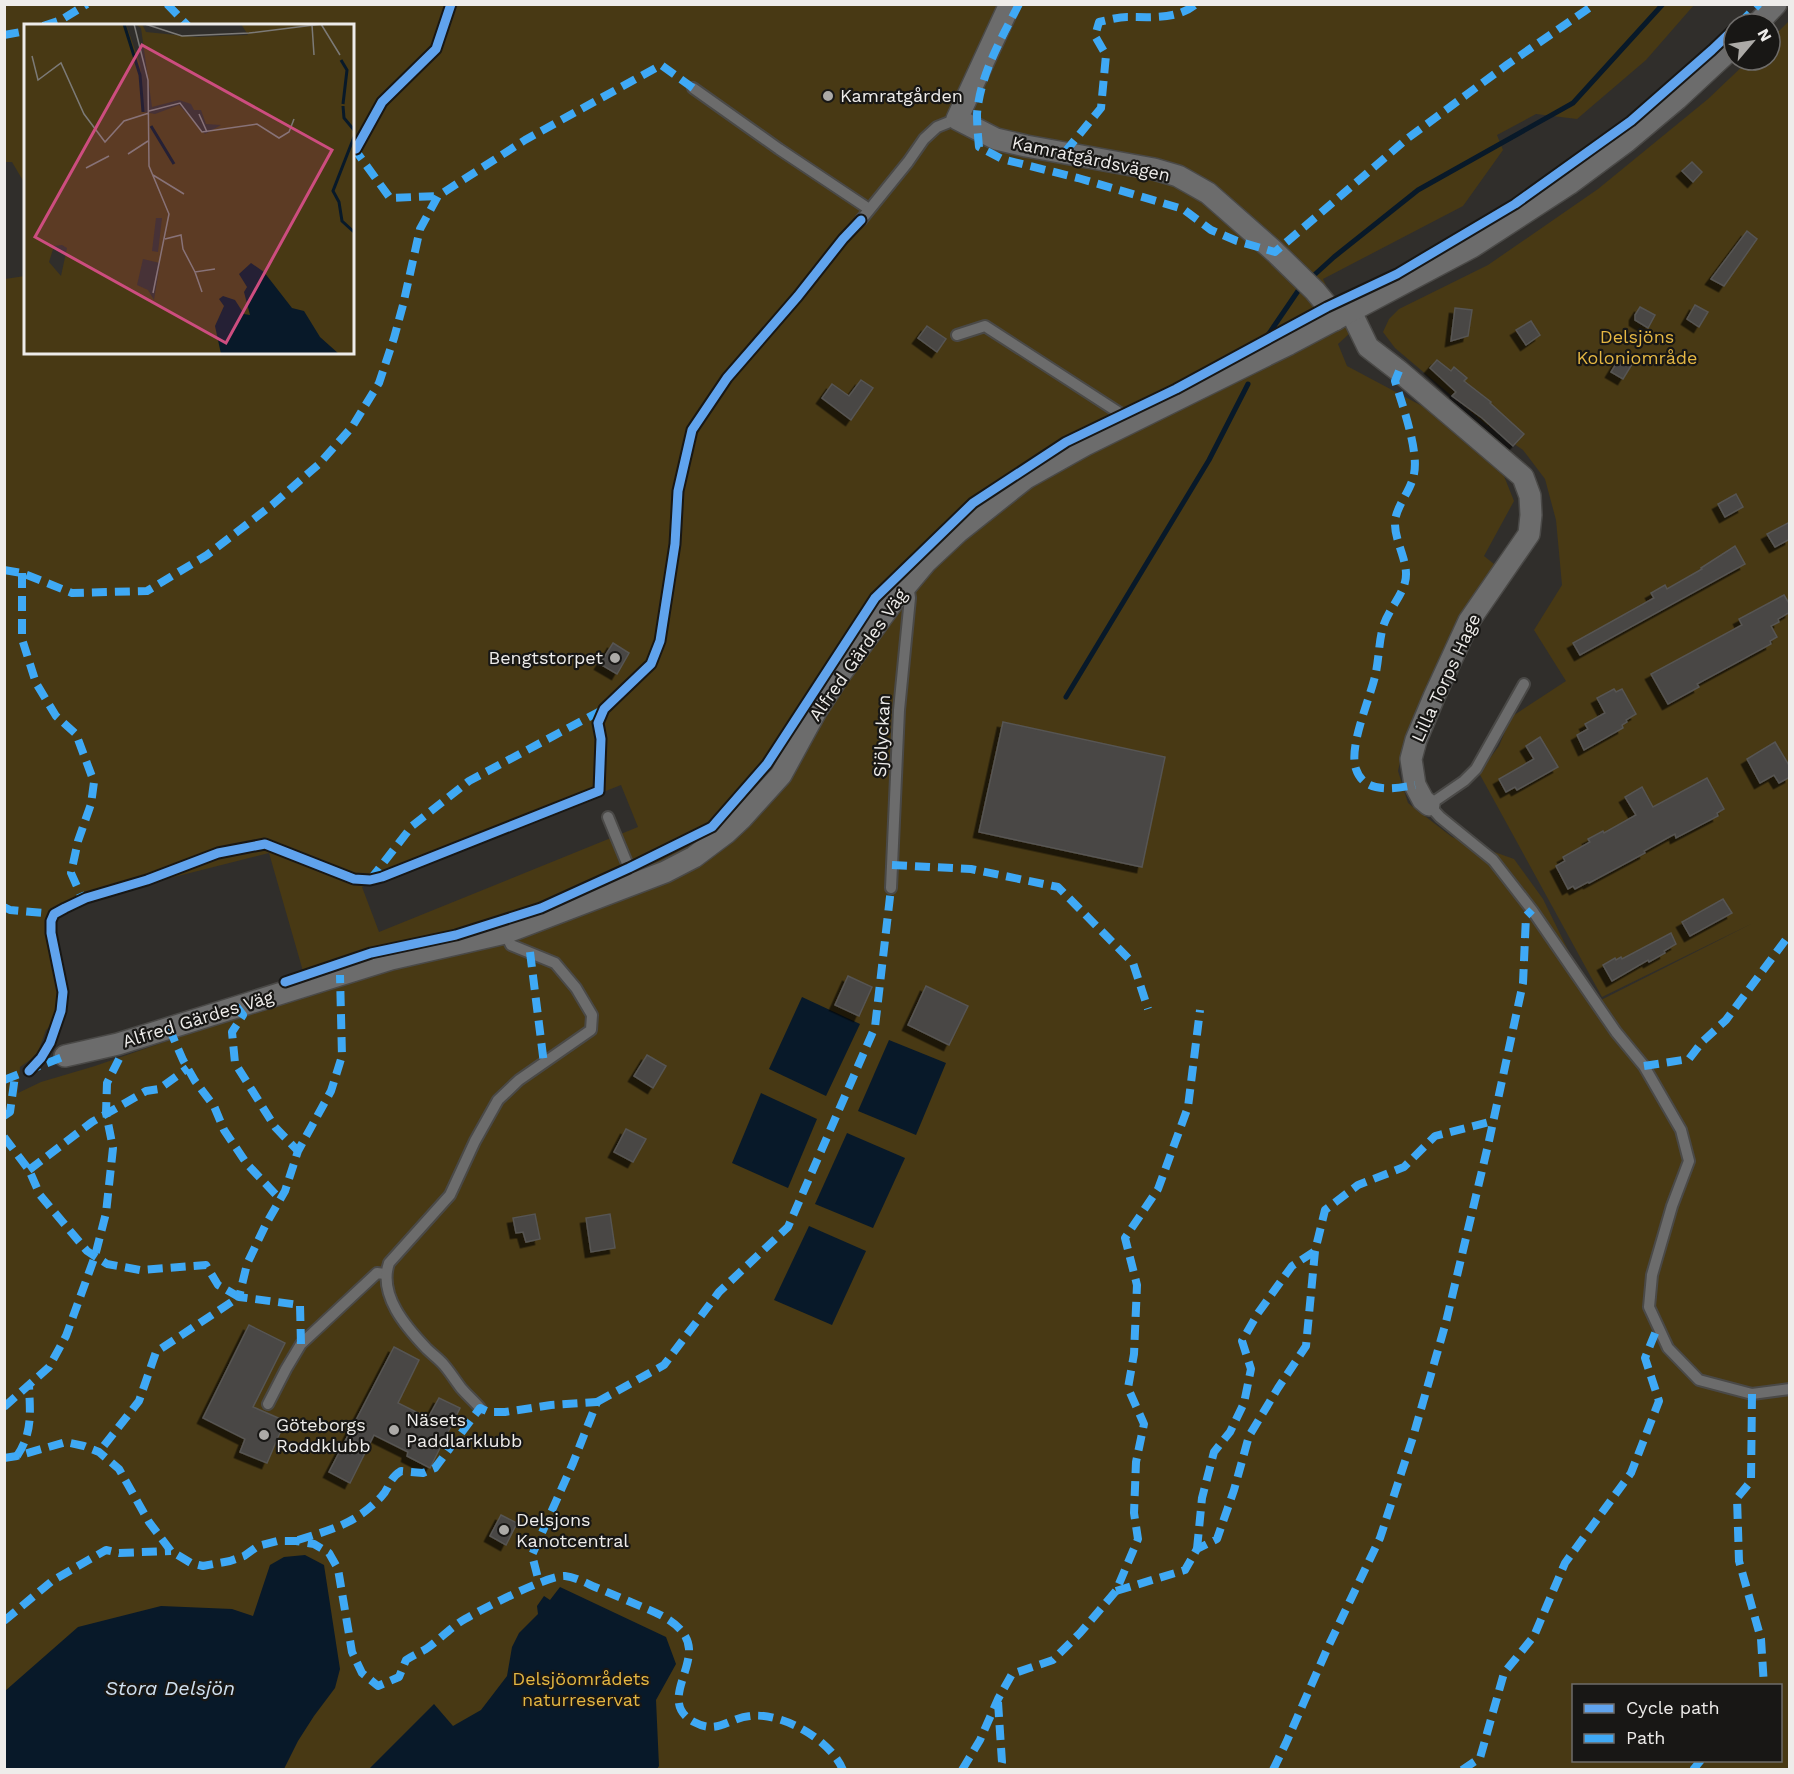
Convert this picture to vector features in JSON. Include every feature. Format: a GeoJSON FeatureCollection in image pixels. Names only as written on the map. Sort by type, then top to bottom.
{"type":"FeatureCollection","features":[{"type":"Feature","properties":{"kind":"street"},"geometry":{"type":"LineString","coordinates":[[957,119],[1010,4]]}},
{"type":"Feature","properties":{"kind":"street","name":"Alfred Gärdes Väg"},"geometry":{"type":"LineString","coordinates":[[65,1056],[118,1044],[391,959],[505,933],[665,872],[694,857],[742,818],[781,775],[838,677],[926,562],[1026,478],[1060,458],[1343,316],[1472,247],[1569,183],[1627,141],[1722,57]]}},
{"type":"Feature","properties":{"kind":"street","name":"Kamratgårdsvägen"},"geometry":{"type":"LineString","coordinates":[[957,119],[996,139],[1154,169],[1178,176],[1208,193],[1275,252],[1325,303],[1343,316]]}},
{"type":"Feature","properties":{"kind":"street","name":"Lilla Torps Hage"},"geometry":{"type":"LineString","coordinates":[[1343,316],[1368,346],[1523,477],[1530,495],[1529,534],[1469,621],[1416,740],[1411,759],[1412,770],[1415,785],[1423,800],[1429,805]]}},
{"type":"Feature","properties":{"kind":"lane"},"geometry":{"type":"LineString","coordinates":[[693,88],[779,149],[869,208]]}},
{"type":"Feature","properties":{"kind":"lane"},"geometry":{"type":"LineString","coordinates":[[861,220],[924,139],[937,127],[957,119]]}},
{"type":"Feature","properties":{"kind":"lane"},"geometry":{"type":"LineString","coordinates":[[957,335],[985,326],[1132,421]]}},
{"type":"Feature","properties":{"kind":"lane","name":"Sjölyckan"},"geometry":{"type":"LineString","coordinates":[[891,888],[899,710],[910,598],[906,586]]}},
{"type":"Feature","properties":{"kind":"lane"},"geometry":{"type":"LineString","coordinates":[[1429,805],[1464,781],[1476,769],[1524,684]]}},
{"type":"Feature","properties":{"kind":"lane","name":"Lilla Torps Hage"},"geometry":{"type":"LineString","coordinates":[[1429,805],[1440,817],[1493,860],[1532,910],[1616,1032],[1644,1066],[1682,1130],[1689,1161],[1672,1206],[1652,1275],[1649,1307],[1668,1348],[1699,1380],[1752,1394],[1790,1389]]}},
{"type":"Feature","properties":{"kind":"lane"},"geometry":{"type":"LineString","coordinates":[[608,816],[629,868],[632,883]]}},
{"type":"Feature","properties":{"kind":"lane"},"geometry":{"type":"LineString","coordinates":[[480,1408],[460,1387],[444,1364],[410,1329],[393,1305],[385,1274],[389,1263],[450,1195],[475,1141],[498,1100],[519,1080],[591,1030],[592,1015],[576,988],[555,963],[511,945],[505,933]]}},
{"type":"Feature","properties":{"kind":"lane"},"geometry":{"type":"LineString","coordinates":[[268,1404],[302,1344],[377,1273],[385,1274]]}},
{"type":"Feature","properties":{"kind":"green space","name":"Delsjöns Koloniområde"},"geometry":{"type":"Polygon","coordinates":[[[5,5],[1694,5],[1646,60],[1577,119],[1536,114],[1497,135],[1503,150],[1463,206],[1323,279],[1349,334],[1338,344],[1347,366],[1424,407],[1476,446],[1504,476],[1514,501],[1484,556],[1499,568],[1449,647],[1425,691],[1405,739],[1398,771],[1408,803],[1452,837],[1514,859],[1543,899],[1569,952],[1601,1000],[1753,923],[1602,997],[1479,773],[1499,746],[1511,717],[1566,681],[1534,630],[1562,585],[1556,520],[1545,479],[1523,450],[1487,425],[1447,392],[1395,348],[1383,332],[1389,319],[1399,309],[1488,265],[1598,189],[1708,99],[1736,72],[1782,72],[1782,28],[1789,21],[1789,1769],[5,1770],[5,279],[24,276],[24,354],[354,354],[354,24],[24,24],[24,182],[12,162],[5,162],[5,5]],[[621,785],[362,887],[379,932],[638,827],[621,785]],[[269,853],[83,900],[62,912],[54,923],[53,938],[68,1008],[46,1030],[37,1055],[20,1067],[18,1093],[41,1082],[95,1066],[309,992],[269,853]]]}},
{"type":"Feature","properties":{"kind":"water"},"geometry":{"type":"Polygon","coordinates":[[[802,997],[860,1024],[826,1096],[769,1069],[802,997]]]}},
{"type":"Feature","properties":{"kind":"water"},"geometry":{"type":"Polygon","coordinates":[[[889,1040],[946,1063],[916,1135],[858,1111],[889,1040]]]}},
{"type":"Feature","properties":{"kind":"water"},"geometry":{"type":"Polygon","coordinates":[[[761,1093],[817,1119],[788,1188],[732,1163],[761,1093]]]}},
{"type":"Feature","properties":{"kind":"water"},"geometry":{"type":"Polygon","coordinates":[[[847,1133],[905,1158],[873,1228],[815,1204],[847,1133]]]}},
{"type":"Feature","properties":{"kind":"water"},"geometry":{"type":"Polygon","coordinates":[[[809,1226],[866,1251],[832,1325],[774,1300],[809,1226]]]}},
{"type":"Feature","properties":{"kind":"water","name":"Stora Delsjön"},"geometry":{"type":"Polygon","coordinates":[[[305,1555],[324,1565],[340,1669],[335,1688],[298,1741],[284,1769],[5,1769],[5,1691],[78,1627],[161,1606],[232,1609],[253,1616],[270,1565],[284,1557],[305,1555]]]}},
{"type":"Feature","properties":{"kind":"water","name":"Delsjöområdets naturreservat"},"geometry":{"type":"Polygon","coordinates":[[[560,1587],[666,1637],[676,1664],[656,1700],[659,1766],[657,1769],[369,1769],[434,1704],[453,1726],[481,1710],[507,1676],[512,1647],[519,1633],[538,1614],[537,1606],[544,1596],[550,1600],[560,1587]]]}},
{"type":"Feature","properties":{"kind":"building"},"geometry":{"type":"Polygon","coordinates":[[[1692,162],[1702,172],[1693,182],[1682,171],[1692,162]]]}},
{"type":"Feature","properties":{"kind":"building"},"geometry":{"type":"Polygon","coordinates":[[[1747,231],[1757,239],[1724,286],[1711,279],[1747,231]]]}},
{"type":"Feature","properties":{"kind":"building"},"geometry":{"type":"Polygon","coordinates":[[[1695,305],[1708,312],[1699,327],[1687,319],[1695,305]]]}},
{"type":"Feature","properties":{"kind":"building"},"geometry":{"type":"Polygon","coordinates":[[[1640,307],[1655,315],[1648,328],[1635,320],[1640,307]]]}},
{"type":"Feature","properties":{"kind":"building"},"geometry":{"type":"Polygon","coordinates":[[[1455,308],[1472,310],[1468,336],[1451,341],[1455,308]]]}},
{"type":"Feature","properties":{"kind":"building"},"geometry":{"type":"Polygon","coordinates":[[[1531,321],[1540,335],[1526,345],[1516,330],[1531,321]]]}},
{"type":"Feature","properties":{"kind":"building"},"geometry":{"type":"Polygon","coordinates":[[[927,326],[946,339],[937,352],[918,338],[927,326]]]}},
{"type":"Feature","properties":{"kind":"building"},"geometry":{"type":"Polygon","coordinates":[[[1622,354],[1634,361],[1623,379],[1611,372],[1622,354]]]}},
{"type":"Feature","properties":{"kind":"building"},"geometry":{"type":"Polygon","coordinates":[[[1437,360],[1451,371],[1454,367],[1467,378],[1464,381],[1491,402],[1524,434],[1513,446],[1482,418],[1452,396],[1456,392],[1430,368],[1437,360]]]}},
{"type":"Feature","properties":{"kind":"building"},"geometry":{"type":"Polygon","coordinates":[[[861,380],[873,388],[851,420],[822,398],[832,384],[849,396],[861,380]]]}},
{"type":"Feature","properties":{"kind":"building"},"geometry":{"type":"Polygon","coordinates":[[[1736,494],[1743,507],[1725,517],[1718,504],[1736,494]]]}},
{"type":"Feature","properties":{"kind":"building"},"geometry":{"type":"Polygon","coordinates":[[[1790,522],[1790,539],[1775,547],[1767,534],[1790,522]]]}},
{"type":"Feature","properties":{"kind":"building"},"geometry":{"type":"Polygon","coordinates":[[[1735,546],[1745,564],[1580,655],[1573,643],[1654,598],[1651,593],[1665,585],[1667,589],[1702,569],[1735,546]]]}},
{"type":"Feature","properties":{"kind":"building"},"geometry":{"type":"Polygon","coordinates":[[[1784,595],[1790,605],[1790,612],[1771,626],[1777,637],[1770,641],[1771,644],[1697,684],[1699,687],[1668,704],[1651,674],[1742,625],[1739,619],[1784,595]]]}},
{"type":"Feature","properties":{"kind":"building","name":"Bengtstorpet"},"geometry":{"type":"Polygon","coordinates":[[[613,643],[629,653],[617,674],[600,664],[613,643]]]}},
{"type":"Feature","properties":{"kind":"building"},"geometry":{"type":"Polygon","coordinates":[[[1614,689],[1616,692],[1622,689],[1636,714],[1626,720],[1627,722],[1622,725],[1623,728],[1584,750],[1577,735],[1588,729],[1585,724],[1605,713],[1597,698],[1614,689]]]}},
{"type":"Feature","properties":{"kind":"building"},"geometry":{"type":"Polygon","coordinates":[[[1003,722],[1165,757],[1142,867],[979,832],[1003,722]]]}},
{"type":"Feature","properties":{"kind":"building"},"geometry":{"type":"Polygon","coordinates":[[[1540,737],[1558,767],[1517,790],[1515,787],[1506,792],[1499,779],[1534,759],[1526,746],[1540,737]]]}},
{"type":"Feature","properties":{"kind":"building"},"geometry":{"type":"Polygon","coordinates":[[[1775,742],[1790,767],[1790,777],[1779,783],[1774,775],[1760,783],[1747,759],[1775,742]]]}},
{"type":"Feature","properties":{"kind":"building"},"geometry":{"type":"Polygon","coordinates":[[[1707,778],[1724,809],[1717,813],[1718,816],[1676,838],[1675,834],[1671,836],[1644,851],[1645,853],[1589,883],[1575,889],[1573,886],[1568,889],[1556,866],[1565,861],[1563,857],[1590,842],[1588,839],[1636,815],[1625,797],[1642,787],[1653,807],[1707,778]]]}},
{"type":"Feature","properties":{"kind":"building"},"geometry":{"type":"Polygon","coordinates":[[[1723,899],[1732,913],[1690,936],[1682,922],[1723,899]]]}},
{"type":"Feature","properties":{"kind":"building"},"geometry":{"type":"Polygon","coordinates":[[[1671,933],[1676,944],[1664,951],[1665,953],[1612,981],[1603,965],[1615,958],[1616,960],[1621,957],[1622,959],[1671,933]]]}},
{"type":"Feature","properties":{"kind":"building"},"geometry":{"type":"Polygon","coordinates":[[[848,976],[872,987],[859,1016],[835,1005],[848,976]]]}},
{"type":"Feature","properties":{"kind":"building"},"geometry":{"type":"Polygon","coordinates":[[[926,986],[968,1006],[949,1045],[908,1025],[926,986]]]}},
{"type":"Feature","properties":{"kind":"building"},"geometry":{"type":"Polygon","coordinates":[[[647,1055],[666,1066],[653,1088],[634,1076],[647,1055]]]}},
{"type":"Feature","properties":{"kind":"building"},"geometry":{"type":"Polygon","coordinates":[[[626,1129],[646,1139],[633,1162],[614,1152],[626,1129]]]}},
{"type":"Feature","properties":{"kind":"building"},"geometry":{"type":"Polygon","coordinates":[[[535,1214],[540,1239],[526,1242],[523,1232],[516,1233],[513,1218],[535,1214]]]}},
{"type":"Feature","properties":{"kind":"building"},"geometry":{"type":"Polygon","coordinates":[[[610,1214],[615,1248],[591,1252],[586,1218],[610,1214]]]}},
{"type":"Feature","properties":{"kind":"building"},"geometry":{"type":"Polygon","coordinates":[[[249,1325],[285,1343],[253,1407],[285,1421],[267,1463],[240,1452],[245,1439],[203,1418],[249,1325]]]}},
{"type":"Feature","properties":{"kind":"building"},"geometry":{"type":"Polygon","coordinates":[[[394,1347],[419,1360],[398,1403],[428,1418],[439,1398],[460,1408],[430,1468],[407,1456],[408,1452],[374,1435],[350,1483],[329,1472],[394,1347]]]}},
{"type":"Feature","properties":{"kind":"building","name":"Delsjons Kanotcentral"},"geometry":{"type":"Polygon","coordinates":[[[501,1515],[517,1523],[506,1545],[490,1536],[501,1515]]]}},
{"type":"Feature","properties":{"kind":"waterway"},"geometry":{"type":"LineString","coordinates":[[1312,277],[1418,190],[1573,103],[1663,4]]}},
{"type":"Feature","properties":{"kind":"waterway"},"geometry":{"type":"LineString","coordinates":[[1268,335],[1300,288]]}},
{"type":"Feature","properties":{"kind":"waterway"},"geometry":{"type":"LineString","coordinates":[[1066,697],[1209,460],[1248,384]]}},
{"type":"Feature","properties":{"kind":"marked path"},"geometry":{"type":"LineString","coordinates":[[49,24],[61,20],[87,4]]}},
{"type":"Feature","properties":{"kind":"marked path"},"geometry":{"type":"LineString","coordinates":[[167,4],[186,24]]}},
{"type":"Feature","properties":{"kind":"marked path"},"geometry":{"type":"LineString","coordinates":[[1019,4],[992,58],[982,85],[977,114],[979,147],[1002,159],[1078,178],[1183,209],[1211,230],[1237,241],[1275,252],[1408,138],[1508,64],[1595,4]]}},
{"type":"Feature","properties":{"kind":"marked path"},"geometry":{"type":"LineString","coordinates":[[1065,152],[1101,108],[1106,55],[1095,36],[1099,22],[1124,17],[1172,15],[1196,4]]}},
{"type":"Feature","properties":{"kind":"marked path"},"geometry":{"type":"LineString","coordinates":[[1751,12],[1759,4]]}},
{"type":"Feature","properties":{"kind":"marked path"},"geometry":{"type":"LineString","coordinates":[[4,35],[24,31]]}},
{"type":"Feature","properties":{"kind":"marked path"},"geometry":{"type":"LineString","coordinates":[[4,570],[22,573],[72,593],[147,591],[207,555],[272,505],[319,464],[352,427],[379,383],[403,305],[420,229],[438,196],[525,140],[661,65],[693,88]]}},
{"type":"Feature","properties":{"kind":"marked path"},"geometry":{"type":"LineString","coordinates":[[354,148],[390,198],[438,196]]}},
{"type":"Feature","properties":{"kind":"marked path"},"geometry":{"type":"LineString","coordinates":[[1399,371],[1395,381],[1409,428],[1415,464],[1412,480],[1395,518],[1406,575],[1403,588],[1383,627],[1376,672],[1357,735],[1354,759],[1360,777],[1373,786],[1398,788],[1415,785]]}},
{"type":"Feature","properties":{"kind":"marked path"},"geometry":{"type":"LineString","coordinates":[[22,573],[22,639],[36,683],[56,716],[76,734],[94,782],[91,804],[78,841],[71,873],[83,900]]}},
{"type":"Feature","properties":{"kind":"marked path"},"geometry":{"type":"LineString","coordinates":[[370,880],[412,826],[469,781],[604,709]]}},
{"type":"Feature","properties":{"kind":"marked path"},"geometry":{"type":"LineString","coordinates":[[892,865],[971,869],[1058,887],[1133,963],[1148,1009]]}},
{"type":"Feature","properties":{"kind":"marked path"},"geometry":{"type":"LineString","coordinates":[[597,1402],[664,1365],[719,1292],[788,1227],[875,1027],[891,888]]}},
{"type":"Feature","properties":{"kind":"marked path"},"geometry":{"type":"LineString","coordinates":[[4,907],[10,910],[54,914]]}},
{"type":"Feature","properties":{"kind":"marked path"},"geometry":{"type":"LineString","coordinates":[[1273,1770],[1380,1538],[1413,1437],[1446,1322],[1489,1141],[1523,983],[1526,916],[1532,910]]}},
{"type":"Feature","properties":{"kind":"marked path"},"geometry":{"type":"LineString","coordinates":[[1644,1066],[1689,1059],[1702,1042],[1726,1020],[1790,934]]}},
{"type":"Feature","properties":{"kind":"marked path"},"geometry":{"type":"LineString","coordinates":[[530,952],[544,1064]]}},
{"type":"Feature","properties":{"kind":"marked path"},"geometry":{"type":"LineString","coordinates":[[301,1344],[300,1305],[239,1297],[247,1264],[285,1191],[298,1151],[331,1091],[342,1056],[340,975]]}},
{"type":"Feature","properties":{"kind":"marked path"},"geometry":{"type":"LineString","coordinates":[[236,1006],[243,1015],[232,1032],[235,1063],[275,1127],[298,1151]]}},
{"type":"Feature","properties":{"kind":"marked path"},"geometry":{"type":"LineString","coordinates":[[962,1770],[980,1740],[1012,1674],[1053,1660],[1080,1633],[1116,1591],[1138,1539],[1134,1513],[1136,1462],[1144,1424],[1128,1388],[1134,1354],[1137,1285],[1125,1238],[1158,1189],[1188,1107],[1200,1010]]}},
{"type":"Feature","properties":{"kind":"marked path"},"geometry":{"type":"LineString","coordinates":[[169,1028],[183,1060],[214,1106],[224,1130],[247,1164],[280,1199]]}},
{"type":"Feature","properties":{"kind":"marked path"},"geometry":{"type":"LineString","coordinates":[[4,1407],[49,1367],[66,1336],[95,1256],[106,1213],[113,1148],[106,1113],[107,1083],[122,1053]]}},
{"type":"Feature","properties":{"kind":"marked path"},"geometry":{"type":"LineString","coordinates":[[4,1080],[65,1056]]}},
{"type":"Feature","properties":{"kind":"marked path"},"geometry":{"type":"LineString","coordinates":[[29,1170],[92,1122],[146,1091],[159,1089],[188,1068]]}},
{"type":"Feature","properties":{"kind":"marked path"},"geometry":{"type":"LineString","coordinates":[[4,1116],[10,1112],[15,1076]]}},
{"type":"Feature","properties":{"kind":"marked path"},"geometry":{"type":"LineString","coordinates":[[1116,1591],[1185,1570],[1197,1549],[1217,1539],[1249,1436],[1306,1346],[1315,1251],[1325,1210],[1358,1185],[1404,1167],[1435,1136],[1493,1121]]}},
{"type":"Feature","properties":{"kind":"marked path"},"geometry":{"type":"LineString","coordinates":[[4,1137],[29,1170],[40,1195],[87,1251],[107,1264],[140,1270],[206,1265],[218,1285],[239,1297],[156,1352],[139,1401],[99,1452]]}},
{"type":"Feature","properties":{"kind":"marked path"},"geometry":{"type":"LineString","coordinates":[[1197,1549],[1202,1498],[1214,1452],[1230,1432],[1244,1403],[1251,1369],[1242,1341],[1258,1313],[1292,1266],[1315,1251]]}},
{"type":"Feature","properties":{"kind":"marked path"},"geometry":{"type":"LineString","coordinates":[[1462,1770],[1480,1758],[1504,1673],[1534,1636],[1565,1563],[1631,1473],[1659,1401],[1645,1358],[1658,1326]]}},
{"type":"Feature","properties":{"kind":"marked path"},"geometry":{"type":"LineString","coordinates":[[17,1456],[28,1430],[29,1385]]}},
{"type":"Feature","properties":{"kind":"marked path"},"geometry":{"type":"LineString","coordinates":[[1752,1394],[1751,1481],[1737,1498],[1739,1561],[1761,1639],[1764,1684]]}},
{"type":"Feature","properties":{"kind":"marked path"},"geometry":{"type":"LineString","coordinates":[[298,1540],[333,1529],[362,1514],[381,1497],[394,1477],[401,1471],[423,1473],[435,1468],[480,1408],[489,1412],[505,1412],[551,1405],[597,1402],[532,1555],[539,1582]]}},
{"type":"Feature","properties":{"kind":"marked path"},"geometry":{"type":"LineString","coordinates":[[4,1458],[66,1442],[99,1452],[119,1469],[149,1522],[171,1551],[191,1563],[203,1566],[230,1561],[244,1556],[258,1546],[277,1541],[314,1544],[329,1553],[338,1569],[352,1652],[362,1673],[378,1686],[399,1677],[406,1660],[426,1649],[473,1614],[545,1581],[565,1576],[577,1579],[659,1614],[684,1634],[689,1649],[680,1689],[680,1707],[685,1715],[694,1722],[710,1727],[742,1717],[776,1718],[816,1738],[837,1759],[843,1770]]}},
{"type":"Feature","properties":{"kind":"marked path"},"geometry":{"type":"LineString","coordinates":[[4,1621],[52,1581],[106,1550],[119,1553],[171,1551]]}},
{"type":"Feature","properties":{"kind":"marked path"},"geometry":{"type":"LineString","coordinates":[[998,1702],[1002,1762],[1000,1770]]}},
{"type":"Feature","properties":{"kind":"marked path"},"geometry":{"type":"LineString","coordinates":[[1693,1770],[1699,1762]]}},
{"type":"Feature","properties":{"kind":"cycle path"},"geometry":{"type":"LineString","coordinates":[[356,149],[382,102],[436,49],[451,4]]}},
{"type":"Feature","properties":{"kind":"cycle path"},"geometry":{"type":"LineString","coordinates":[[285,982],[371,953],[456,935],[541,908],[712,827],[767,764],[875,598],[973,503],[1066,442],[1176,389],[1327,307],[1397,274],[1515,204],[1631,121],[1722,40]]}},
{"type":"Feature","properties":{"kind":"cycle path"},"geometry":{"type":"LineString","coordinates":[[29,1071],[41,1058],[50,1043],[61,1011],[63,992],[51,933],[51,921],[54,914],[65,908],[86,898],[147,880],[218,853],[265,844],[354,879],[370,880],[599,791],[601,739],[598,723],[604,709],[651,664],[660,641],[675,544],[678,491],[692,430],[727,378],[861,220]]}},
{"type":"Feature","properties":{"kind":"place","name":"Kamratgården"},"geometry":{"type":"Point","coordinates":[828,96]}},
{"type":"Feature","properties":{"kind":"place","name":"Bengtstorpet"},"geometry":{"type":"Point","coordinates":[615,658]}},
{"type":"Feature","properties":{"kind":"place","name":"Näsets Paddlarklubb"},"geometry":{"type":"Point","coordinates":[394,1430]}},
{"type":"Feature","properties":{"kind":"place","name":"Göteborgs Roddklubb"},"geometry":{"type":"Point","coordinates":[264,1435]}},
{"type":"Feature","properties":{"kind":"place","name":"Delsjons Kanotcentral"},"geometry":{"type":"Point","coordinates":[504,1530]}}]}
